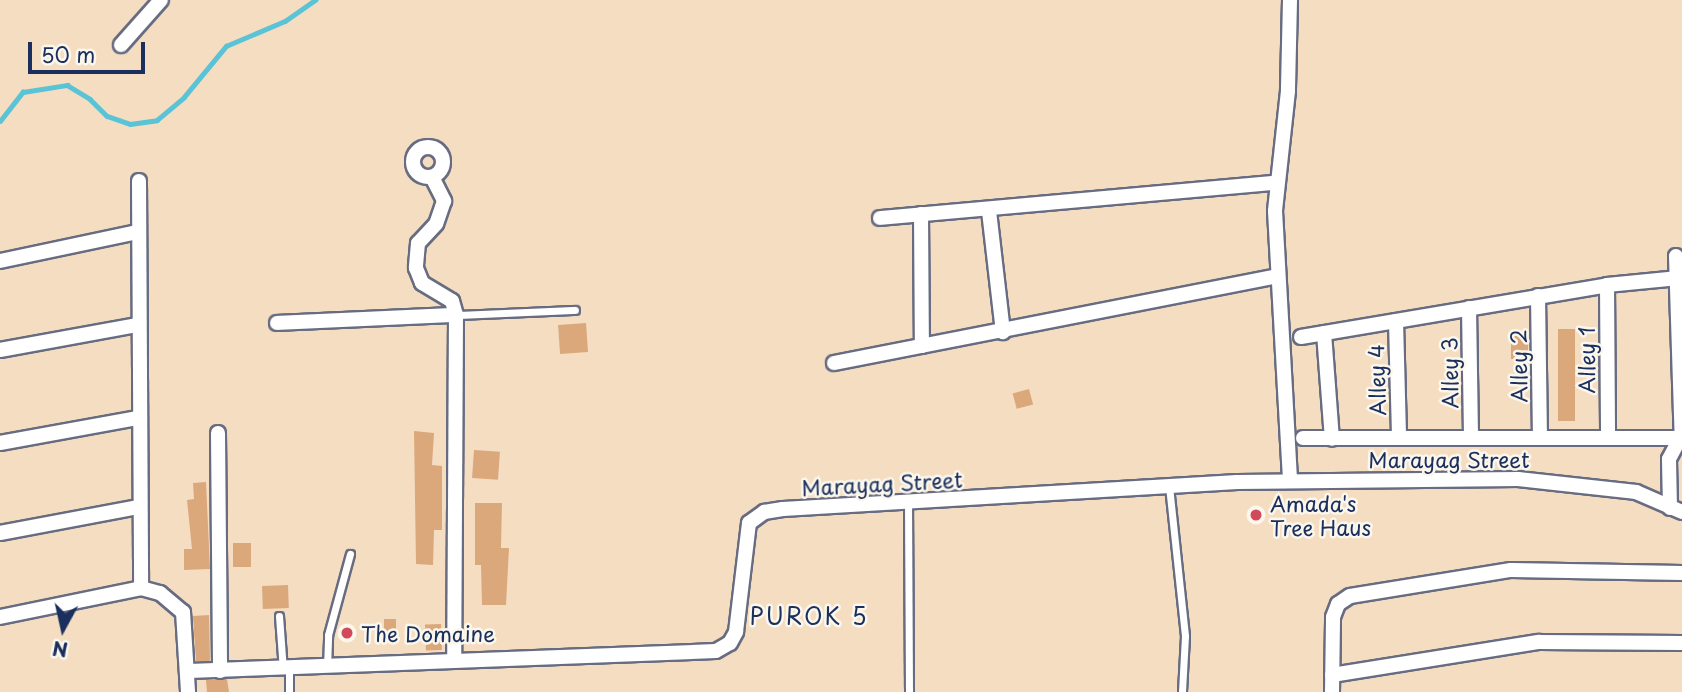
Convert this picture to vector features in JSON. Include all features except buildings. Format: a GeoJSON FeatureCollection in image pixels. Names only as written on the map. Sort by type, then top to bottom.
{"type":"FeatureCollection","features":[{"type":"Feature","properties":{"kind":"street"},"geometry":{"type":"LineString","coordinates":[[121,45],[161,0]]}},
{"type":"Feature","properties":{"kind":"street"},"geometry":{"type":"LineString","coordinates":[[1290,0],[1288,91],[1276,183],[1276,276],[1290,480]]}},
{"type":"Feature","properties":{"kind":"street"},"geometry":{"type":"LineString","coordinates":[[432,177],[444,201],[436,224],[418,243],[416,268],[422,283],[452,301],[456,315],[454,660]]}},
{"type":"Feature","properties":{"kind":"street"},"geometry":{"type":"LineString","coordinates":[[139,181],[138,507],[141,588]]}},
{"type":"Feature","properties":{"kind":"street"},"geometry":{"type":"LineString","coordinates":[[880,218],[989,211],[1276,183]]}},
{"type":"Feature","properties":{"kind":"street"},"geometry":{"type":"LineString","coordinates":[[989,211],[1003,332]]}},
{"type":"Feature","properties":{"kind":"street"},"geometry":{"type":"LineString","coordinates":[[921,214],[922,346]]}},
{"type":"Feature","properties":{"kind":"street"},"geometry":{"type":"LineString","coordinates":[[0,261],[138,232]]}},
{"type":"Feature","properties":{"kind":"street"},"geometry":{"type":"LineString","coordinates":[[1676,256],[1679,278],[1681,440],[1670,459],[1676,510]]}},
{"type":"Feature","properties":{"kind":"street"},"geometry":{"type":"LineString","coordinates":[[834,363],[1003,332],[1276,276]]}},
{"type":"Feature","properties":{"kind":"street"},"geometry":{"type":"LineString","coordinates":[[1301,337],[1607,285],[1679,278]]}},
{"type":"Feature","properties":{"kind":"street","name":"Alley 1"},"geometry":{"type":"LineString","coordinates":[[1607,285],[1608,434]]}},
{"type":"Feature","properties":{"kind":"street","name":"Alley 2"},"geometry":{"type":"LineString","coordinates":[[1538,296],[1540,435]]}},
{"type":"Feature","properties":{"kind":"street","name":"Alley 3"},"geometry":{"type":"LineString","coordinates":[[1469,308],[1471,437]]}},
{"type":"Feature","properties":{"kind":"street"},"geometry":{"type":"LineString","coordinates":[[277,323],[456,315]]}},
{"type":"Feature","properties":{"kind":"street","name":"Alley 4"},"geometry":{"type":"LineString","coordinates":[[1396,321],[1399,438]]}},
{"type":"Feature","properties":{"kind":"street"},"geometry":{"type":"LineString","coordinates":[[0,350],[138,325]]}},
{"type":"Feature","properties":{"kind":"street"},"geometry":{"type":"LineString","coordinates":[[1324,333],[1332,439]]}},
{"type":"Feature","properties":{"kind":"street"},"geometry":{"type":"LineString","coordinates":[[0,443],[138,418]]}},
{"type":"Feature","properties":{"kind":"street"},"geometry":{"type":"LineString","coordinates":[[218,433],[220,671]]}},
{"type":"Feature","properties":{"kind":"street"},"geometry":{"type":"LineString","coordinates":[[1303,438],[1608,434],[1681,440]]}},
{"type":"Feature","properties":{"kind":"street","name":"Marayag Street"},"geometry":{"type":"LineString","coordinates":[[189,671],[327,669],[454,660],[716,651],[730,643],[736,632],[749,523],[764,512],[783,509],[1290,480],[1578,482],[1636,492],[1676,510]]}},
{"type":"Feature","properties":{"kind":"street"},"geometry":{"type":"LineString","coordinates":[[0,533],[138,507]]}},
{"type":"Feature","properties":{"kind":"street"},"geometry":{"type":"LineString","coordinates":[[1332,692],[1333,617],[1338,604],[1350,596],[1511,570],[1682,573]]}},
{"type":"Feature","properties":{"kind":"street"},"geometry":{"type":"LineString","coordinates":[[0,617],[141,588],[173,599],[183,612],[189,671],[188,692]]}},
{"type":"Feature","properties":{"kind":"street"},"geometry":{"type":"LineString","coordinates":[[1332,676],[1539,642],[1682,643]]}},
{"type":"Feature","properties":{"kind":"lane"},"geometry":{"type":"LineString","coordinates":[[456,315],[575,310]]}},
{"type":"Feature","properties":{"kind":"lane"},"geometry":{"type":"LineString","coordinates":[[1169,486],[1185,636],[1182,692]]}},
{"type":"Feature","properties":{"kind":"lane"},"geometry":{"type":"LineString","coordinates":[[908,502],[909,692]]}},
{"type":"Feature","properties":{"kind":"lane"},"geometry":{"type":"LineString","coordinates":[[327,669],[328,635],[350,554]]}},
{"type":"Feature","properties":{"kind":"lane"},"geometry":{"type":"LineString","coordinates":[[279,616],[289,692]]}},
{"type":"Feature","properties":{"kind":"waterway"},"geometry":{"type":"LineString","coordinates":[[0,121],[23,92],[67,85],[90,99],[107,116],[130,124],[157,120],[184,97],[226,46],[285,21],[315,0]]}},
{"type":"Feature","properties":{"kind":"place","name":"Amada's Tree Haus"},"geometry":{"type":"Point","coordinates":[1256,515]}},
{"type":"Feature","properties":{"kind":"place","name":"The Domaine"},"geometry":{"type":"Point","coordinates":[347,633]}},
{"type":"Feature","properties":{"kind":"district","name":"PUROK 5"},"geometry":{"type":"Point","coordinates":[809,616]}}]}
